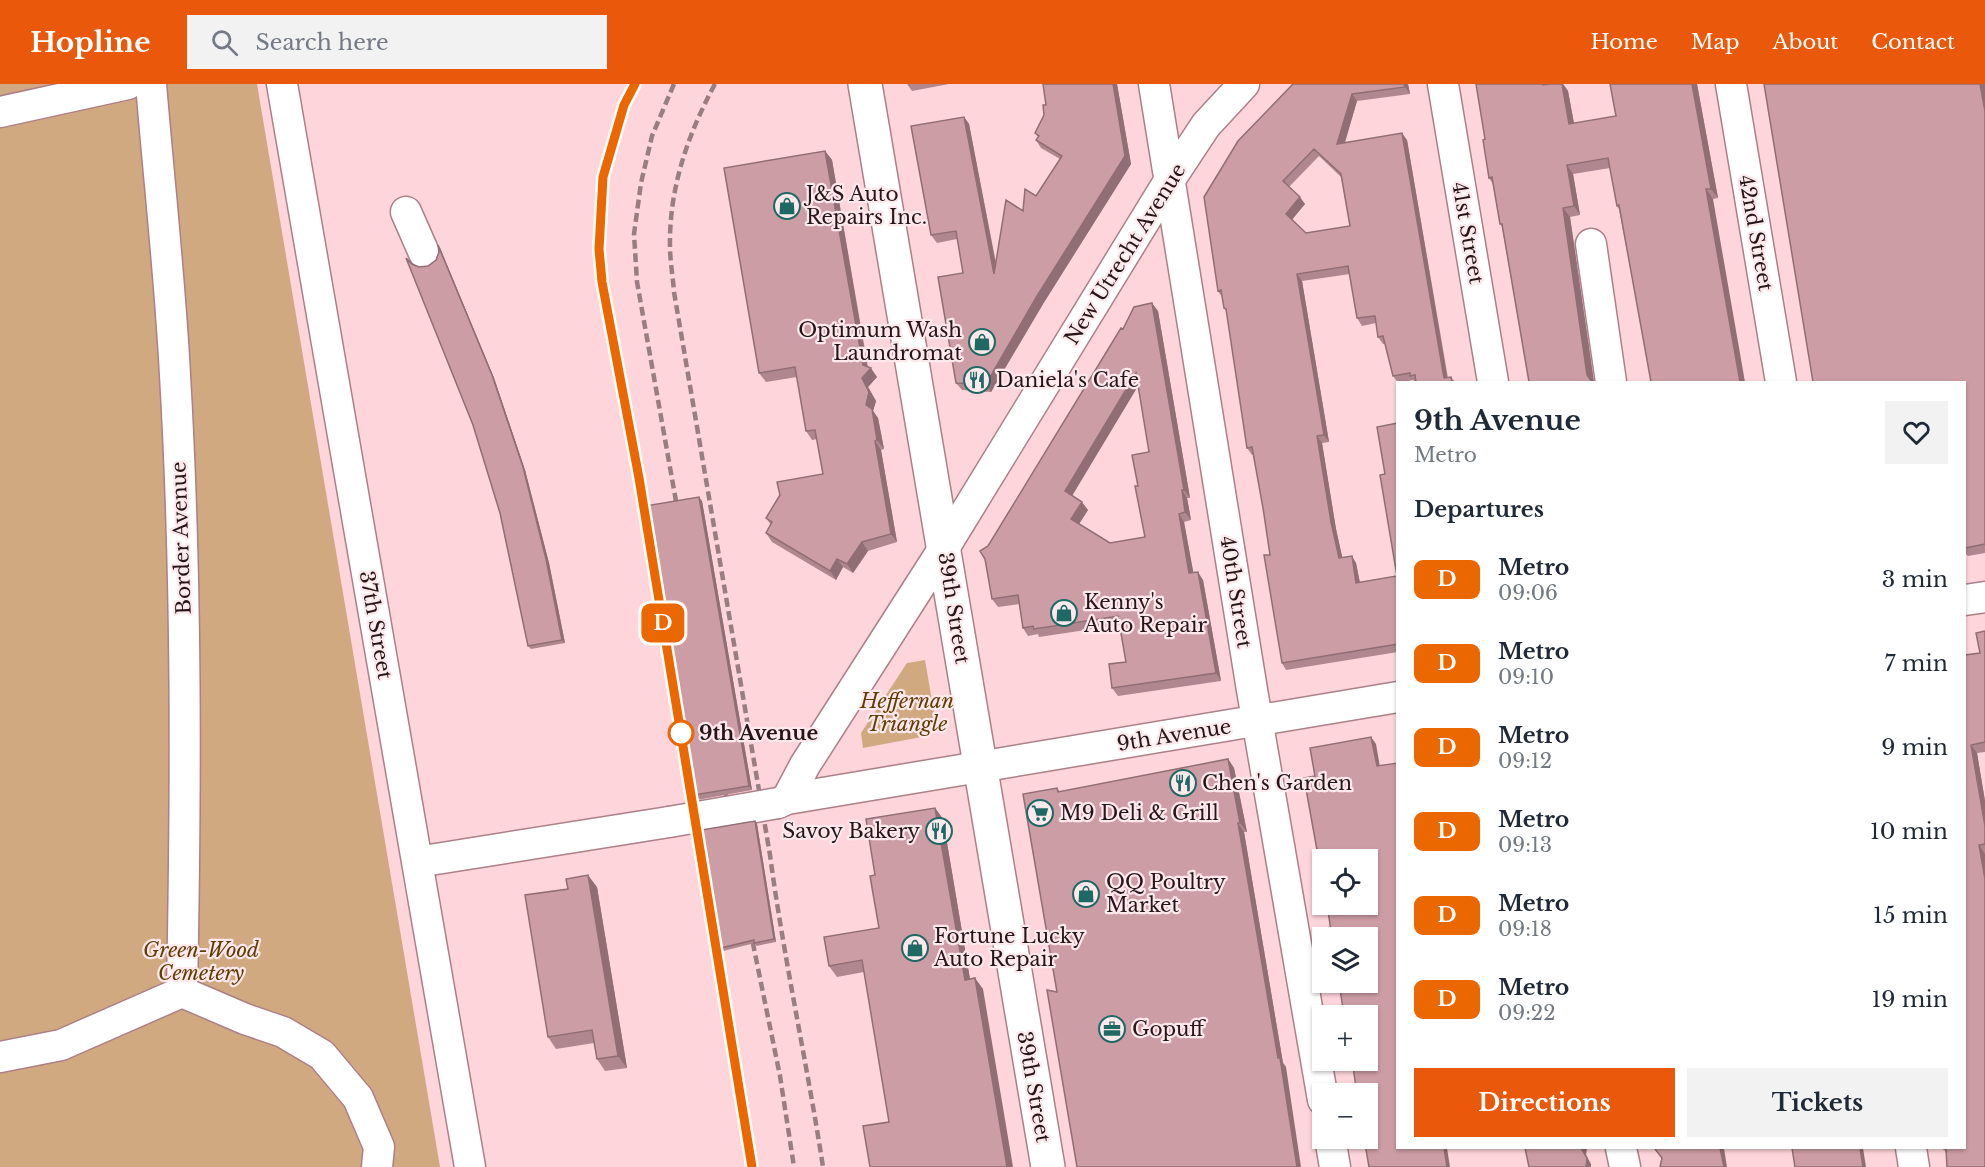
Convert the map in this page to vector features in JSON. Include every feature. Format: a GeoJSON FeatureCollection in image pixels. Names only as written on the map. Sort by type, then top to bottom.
{"type":"FeatureCollection","features":[{"type":"Feature","properties":{"kind":"main road","name":"39th Street"},"geometry":{"type":"LineString","coordinates":[[865,84],[1048,1167]]}},
{"type":"Feature","properties":{"kind":"street"},"geometry":{"type":"LineString","coordinates":[[0,112],[128,84]]}},
{"type":"Feature","properties":{"kind":"street","name":"Border Avenue"},"geometry":{"type":"LineString","coordinates":[[151,84],[175,375],[183,589],[185,837],[182,992]]}},
{"type":"Feature","properties":{"kind":"street","name":"37th Street"},"geometry":{"type":"LineString","coordinates":[[282,84],[470,1167]]}},
{"type":"Feature","properties":{"kind":"street","name":"40th Street"},"geometry":{"type":"LineString","coordinates":[[1154,84],[1257,721],[1320,1083]]}},
{"type":"Feature","properties":{"kind":"street","name":"New Utrecht Avenue"},"geometry":{"type":"LineString","coordinates":[[782,801],[944,548],[1169,181],[1206,125],[1244,84]]}},
{"type":"Feature","properties":{"kind":"street","name":"41st Street"},"geometry":{"type":"LineString","coordinates":[[1443,84],[1493,381]]}},
{"type":"Feature","properties":{"kind":"street","name":"42nd Street"},"geometry":{"type":"LineString","coordinates":[[1731,84],[1781,381]]}},
{"type":"Feature","properties":{"kind":"street"},"geometry":{"type":"LineString","coordinates":[[406,212],[424,253]]}},
{"type":"Feature","properties":{"kind":"street"},"geometry":{"type":"LineString","coordinates":[[1591,244],[1611,381]]}},
{"type":"Feature","properties":{"kind":"street"},"geometry":{"type":"LineString","coordinates":[[1966,600],[1985,597]]}},
{"type":"Feature","properties":{"kind":"street","name":"9th Avenue"},"geometry":{"type":"LineString","coordinates":[[417,862],[617,831],[980,767],[1396,698]]}},
{"type":"Feature","properties":{"kind":"street"},"geometry":{"type":"LineString","coordinates":[[0,1057],[61,1045],[182,992],[245,1019],[283,1032],[322,1055],[358,1098],[379,1147],[377,1167]]}},
{"type":"Feature","properties":{"kind":"street"},"geometry":{"type":"LineString","coordinates":[[1332,1149],[1335,1167]]}},
{"type":"Feature","properties":{"kind":"street"},"geometry":{"type":"LineString","coordinates":[[1621,1149],[1625,1167]]}},
{"type":"Feature","properties":{"kind":"street"},"geometry":{"type":"LineString","coordinates":[[1911,1149],[1914,1167]]}},
{"type":"Feature","properties":{"kind":"green space","name":"Green-Wood Cemetery"},"geometry":{"type":"Polygon","coordinates":[[[0,84],[257,84],[440,1167],[0,1167],[0,84]]]}},
{"type":"Feature","properties":{"kind":"green space","name":"Heffernan Triangle"},"geometry":{"type":"Polygon","coordinates":[[[925,660],[936,724],[927,736],[863,748],[861,733],[907,663],[925,660]]]}},
{"type":"Feature","properties":{"kind":"building"},"geometry":{"type":"Polygon","coordinates":[[[1043,84],[1113,84],[1125,156],[1037,296],[986,384],[956,383],[938,277],[963,273],[956,231],[931,235],[911,126],[964,117],[994,274],[1006,200],[1023,211],[1025,189],[1036,196],[1062,156],[1036,140],[1039,136],[1035,133],[1044,115],[1043,105],[1046,105],[1043,84]]]}},
{"type":"Feature","properties":{"kind":"building"},"geometry":{"type":"Polygon","coordinates":[[[1293,84],[1404,84],[1405,87],[1352,94],[1337,144],[1402,133],[1444,378],[1451,377],[1452,381],[1416,381],[1415,375],[1410,376],[1410,373],[1393,376],[1383,336],[1378,337],[1375,316],[1357,318],[1348,266],[1297,274],[1324,435],[1317,436],[1339,558],[1352,556],[1356,583],[1396,576],[1396,644],[1282,663],[1264,555],[1270,555],[1263,508],[1252,447],[1247,448],[1226,309],[1221,290],[1218,291],[1204,197],[1238,141],[1293,84]],[[1314,149],[1283,181],[1300,197],[1286,214],[1306,233],[1350,226],[1341,174],[1314,149]]]}},
{"type":"Feature","properties":{"kind":"building"},"geometry":{"type":"Polygon","coordinates":[[[1476,84],[1562,84],[1569,124],[1616,116],[1610,84],[1692,84],[1711,189],[1706,189],[1740,381],[1651,381],[1619,205],[1617,206],[1608,158],[1567,165],[1574,206],[1563,208],[1587,375],[1591,381],[1529,381],[1502,224],[1500,224],[1492,177],[1489,178],[1483,140],[1485,139],[1476,84]]]}},
{"type":"Feature","properties":{"kind":"building"},"geometry":{"type":"Polygon","coordinates":[[[1764,84],[1980,84],[1985,111],[1985,544],[1966,548],[1966,381],[1813,381],[1764,84]]]}},
{"type":"Feature","properties":{"kind":"building"},"geometry":{"type":"Polygon","coordinates":[[[825,151],[863,365],[871,368],[862,378],[869,392],[866,405],[872,409],[877,440],[875,441],[891,534],[862,542],[847,564],[837,559],[830,571],[766,533],[772,522],[766,518],[780,495],[777,482],[823,474],[815,430],[806,431],[795,367],[759,373],[724,168],[825,151]]]}},
{"type":"Feature","properties":{"kind":"building"},"geometry":{"type":"Polygon","coordinates":[[[438,245],[492,375],[523,467],[546,559],[562,640],[528,646],[500,513],[473,425],[406,258],[419,267],[428,266],[436,260],[439,252],[438,245]]]}},
{"type":"Feature","properties":{"kind":"building"},"geometry":{"type":"Polygon","coordinates":[[[1152,303],[1184,490],[1182,490],[1185,512],[1179,514],[1189,573],[1198,572],[1216,673],[1112,688],[1109,664],[1126,662],[1118,616],[1034,629],[1033,626],[1023,628],[1018,595],[992,599],[985,559],[980,551],[988,546],[1121,328],[1123,329],[1134,307],[1152,303]],[[1136,373],[1065,491],[1082,502],[1071,519],[1110,543],[1145,537],[1135,486],[1138,486],[1132,455],[1149,452],[1136,373]]]}},
{"type":"Feature","properties":{"kind":"building"},"geometry":{"type":"Polygon","coordinates":[[[1396,423],[1396,570],[1380,475],[1385,474],[1377,427],[1396,423]]]}},
{"type":"Feature","properties":{"kind":"building"},"geometry":{"type":"Polygon","coordinates":[[[699,497],[749,786],[694,795],[645,506],[699,497]]]}},
{"type":"Feature","properties":{"kind":"building"},"geometry":{"type":"Polygon","coordinates":[[[1985,631],[1985,742],[1971,745],[1985,826],[1985,844],[1979,845],[1985,879],[1985,1167],[1947,1167],[1946,1149],[1966,1149],[1966,655],[1980,653],[1976,633],[1985,631]]]}},
{"type":"Feature","properties":{"kind":"building"},"geometry":{"type":"Polygon","coordinates":[[[1371,737],[1377,766],[1396,763],[1396,1149],[1444,1149],[1447,1167],[1369,1167],[1366,1149],[1378,1149],[1378,1083],[1355,1083],[1354,1071],[1378,1071],[1378,1005],[1342,1005],[1341,993],[1378,993],[1378,927],[1330,927],[1329,915],[1378,915],[1378,849],[1317,849],[1304,778],[1315,776],[1310,748],[1371,737]]]}},
{"type":"Feature","properties":{"kind":"building"},"geometry":{"type":"Polygon","coordinates":[[[1228,759],[1297,1167],[1077,1167],[1047,990],[1057,992],[1023,794],[1057,788],[1058,792],[1228,759]]]}},
{"type":"Feature","properties":{"kind":"building"},"geometry":{"type":"Polygon","coordinates":[[[935,808],[965,980],[975,978],[1007,1167],[870,1167],[863,1126],[889,1122],[862,960],[829,966],[824,937],[879,928],[870,876],[875,875],[866,819],[935,808]]]}},
{"type":"Feature","properties":{"kind":"building"},"geometry":{"type":"Polygon","coordinates":[[[755,821],[774,939],[754,943],[754,940],[721,948],[701,830],[755,821]]]}},
{"type":"Feature","properties":{"kind":"building"},"geometry":{"type":"Polygon","coordinates":[[[588,875],[618,1056],[597,1059],[592,1030],[548,1037],[525,895],[568,889],[566,879],[588,875]]]}},
{"type":"Feature","properties":{"kind":"building"},"geometry":{"type":"Polygon","coordinates":[[[1525,1149],[1582,1149],[1587,1158],[1586,1167],[1529,1167],[1525,1149]]]}},
{"type":"Feature","properties":{"kind":"building"},"geometry":{"type":"Polygon","coordinates":[[[1655,1149],[1720,1149],[1724,1167],[1660,1167],[1662,1158],[1655,1149]]]}},
{"type":"Feature","properties":{"kind":"building"},"geometry":{"type":"Polygon","coordinates":[[[1792,1149],[1860,1149],[1863,1167],[1795,1167],[1792,1149]]]}},
{"type":"Feature","properties":{"kind":"railway"},"geometry":{"type":"LineString","coordinates":[[636,84],[624,105],[603,177],[599,249],[602,282],[639,478],[752,1167]]}},
{"type":"Feature","properties":{"kind":"railway"},"geometry":{"type":"LineString","coordinates":[[674,84],[652,136],[641,183],[634,234],[637,282],[679,518]]}},
{"type":"Feature","properties":{"kind":"railway"},"geometry":{"type":"LineString","coordinates":[[715,84],[696,122],[677,182],[671,224],[671,263],[674,292],[823,1167]]}},
{"type":"Feature","properties":{"kind":"railway"},"geometry":{"type":"LineString","coordinates":[[723,778],[734,840]]}},
{"type":"Feature","properties":{"kind":"railway"},"geometry":{"type":"LineString","coordinates":[[750,929],[780,1076],[794,1167]]}},
{"type":"Feature","properties":{"kind":"metro line","name":"D"},"geometry":{"type":"LineString","coordinates":[[635,84],[624,105],[603,177],[599,249],[602,282],[639,478],[752,1167]]}},
{"type":"Feature","properties":{"kind":"place","name":"J&S Auto Repairs Inc."},"geometry":{"type":"Point","coordinates":[787,206]}},
{"type":"Feature","properties":{"kind":"place","name":"Optimum Wash Laundromat"},"geometry":{"type":"Point","coordinates":[982,342]}},
{"type":"Feature","properties":{"kind":"place","name":"Daniela's Cafe"},"geometry":{"type":"Point","coordinates":[977,380]}},
{"type":"Feature","properties":{"kind":"place","name":"Kenny's Auto Repair"},"geometry":{"type":"Point","coordinates":[1064,613]}},
{"type":"Feature","properties":{"kind":"place","name":"9th Avenue"},"geometry":{"type":"Point","coordinates":[681,733]}},
{"type":"Feature","properties":{"kind":"place","name":"Chen's Garden"},"geometry":{"type":"Point","coordinates":[1183,783]}},
{"type":"Feature","properties":{"kind":"place","name":"M9 Deli & Grill"},"geometry":{"type":"Point","coordinates":[1040,813]}},
{"type":"Feature","properties":{"kind":"place","name":"Savoy Bakery"},"geometry":{"type":"Point","coordinates":[939,831]}},
{"type":"Feature","properties":{"kind":"place","name":"QQ Poultry Market"},"geometry":{"type":"Point","coordinates":[1086,894]}},
{"type":"Feature","properties":{"kind":"place","name":"Fortune Lucky Auto Repair"},"geometry":{"type":"Point","coordinates":[915,948]}},
{"type":"Feature","properties":{"kind":"place","name":"Gopuff"},"geometry":{"type":"Point","coordinates":[1112,1029]}}]}
